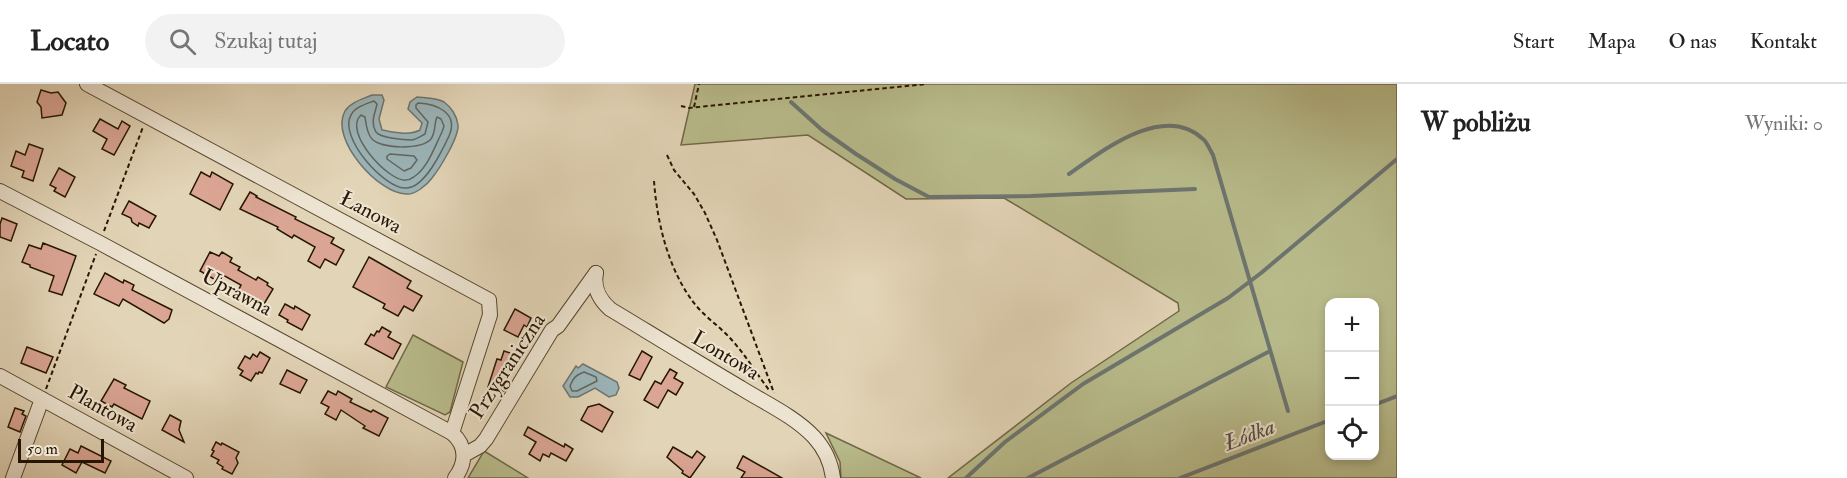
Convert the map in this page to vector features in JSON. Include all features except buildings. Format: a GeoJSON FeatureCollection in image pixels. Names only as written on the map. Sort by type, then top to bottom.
{"type":"FeatureCollection","features":[{"type":"Feature","properties":{"kind":"street","name":"Łanowa"},"geometry":{"type":"LineString","coordinates":[[87,84],[489,300],[489,315],[452,433]]}},
{"type":"Feature","properties":{"kind":"street","name":"Uprawna"},"geometry":{"type":"LineString","coordinates":[[0,191],[452,433]]}},
{"type":"Feature","properties":{"kind":"street","name":"Przygraniczna"},"geometry":{"type":"LineString","coordinates":[[464,455],[480,446],[486,439],[552,330],[558,326],[596,273]]}},
{"type":"Feature","properties":{"kind":"street","name":"Lontowa"},"geometry":{"type":"LineString","coordinates":[[596,273],[597,292],[610,309],[784,414],[812,435],[827,456],[833,478]]}},
{"type":"Feature","properties":{"kind":"street","name":"Plantowa"},"geometry":{"type":"LineString","coordinates":[[0,376],[186,478]]}},
{"type":"Feature","properties":{"kind":"street"},"geometry":{"type":"LineString","coordinates":[[13,478],[42,399]]}},
{"type":"Feature","properties":{"kind":"street"},"geometry":{"type":"LineString","coordinates":[[452,433],[460,441],[464,455],[455,478]]}},
{"type":"Feature","properties":{"kind":"path"},"geometry":{"type":"LineString","coordinates":[[694,107],[699,84]]}},
{"type":"Feature","properties":{"kind":"path"},"geometry":{"type":"LineString","coordinates":[[681,106],[694,107],[927,84]]}},
{"type":"Feature","properties":{"kind":"path"},"geometry":{"type":"LineString","coordinates":[[42,399],[147,116]]}},
{"type":"Feature","properties":{"kind":"path"},"geometry":{"type":"LineString","coordinates":[[654,181],[656,208],[669,255],[680,282],[695,305],[742,351],[776,399],[705,213],[694,194],[674,170],[667,156]]}},
{"type":"Feature","properties":{"kind":"green space"},"geometry":{"type":"Polygon","coordinates":[[[695,84],[1397,84],[1397,478],[948,478],[1071,383],[1179,311],[1178,303],[1004,198],[906,199],[808,135],[681,145],[695,84]]]}},
{"type":"Feature","properties":{"kind":"green space"},"geometry":{"type":"Polygon","coordinates":[[[413,335],[463,362],[450,412],[445,415],[386,387],[413,335]]]}},
{"type":"Feature","properties":{"kind":"green space"},"geometry":{"type":"Polygon","coordinates":[[[826,433],[921,478],[841,478],[840,462],[826,433]]]}},
{"type":"Feature","properties":{"kind":"green space"},"geometry":{"type":"Polygon","coordinates":[[[484,451],[528,478],[468,478],[484,451]]]}},
{"type":"Feature","properties":{"kind":"water"},"geometry":{"type":"Polygon","coordinates":[[[372,95],[382,95],[384,100],[379,119],[382,130],[406,133],[420,130],[422,123],[408,109],[410,102],[417,97],[444,102],[456,118],[457,130],[444,160],[430,181],[413,193],[395,192],[383,185],[359,163],[344,136],[342,123],[345,111],[354,103],[372,95]]]}},
{"type":"Feature","properties":{"kind":"water"},"geometry":{"type":"Polygon","coordinates":[[[583,364],[617,382],[619,388],[616,395],[609,397],[595,388],[578,397],[570,397],[563,386],[576,366],[578,368],[583,364]]]}},
{"type":"Feature","properties":{"kind":"waterway"},"geometry":{"type":"LineString","coordinates":[[791,102],[822,130],[856,154],[929,197],[1031,196],[1195,189]]}},
{"type":"Feature","properties":{"kind":"waterway"},"geometry":{"type":"LineString","coordinates":[[1069,174],[1116,143],[1152,128],[1170,126],[1187,129],[1204,140],[1213,155],[1288,411]]}},
{"type":"Feature","properties":{"kind":"waterway"},"geometry":{"type":"LineString","coordinates":[[966,478],[1005,442],[1083,384],[1228,298],[1397,159]]}},
{"type":"Feature","properties":{"kind":"waterway"},"geometry":{"type":"LineString","coordinates":[[1028,478],[1270,351]]}},
{"type":"Feature","properties":{"kind":"waterway","name":"Łódka"},"geometry":{"type":"LineString","coordinates":[[1379,403],[1397,396]]}},
{"type":"Feature","properties":{"kind":"waterway","name":"Łódka"},"geometry":{"type":"LineString","coordinates":[[1180,478],[1325,422]]}}]}
